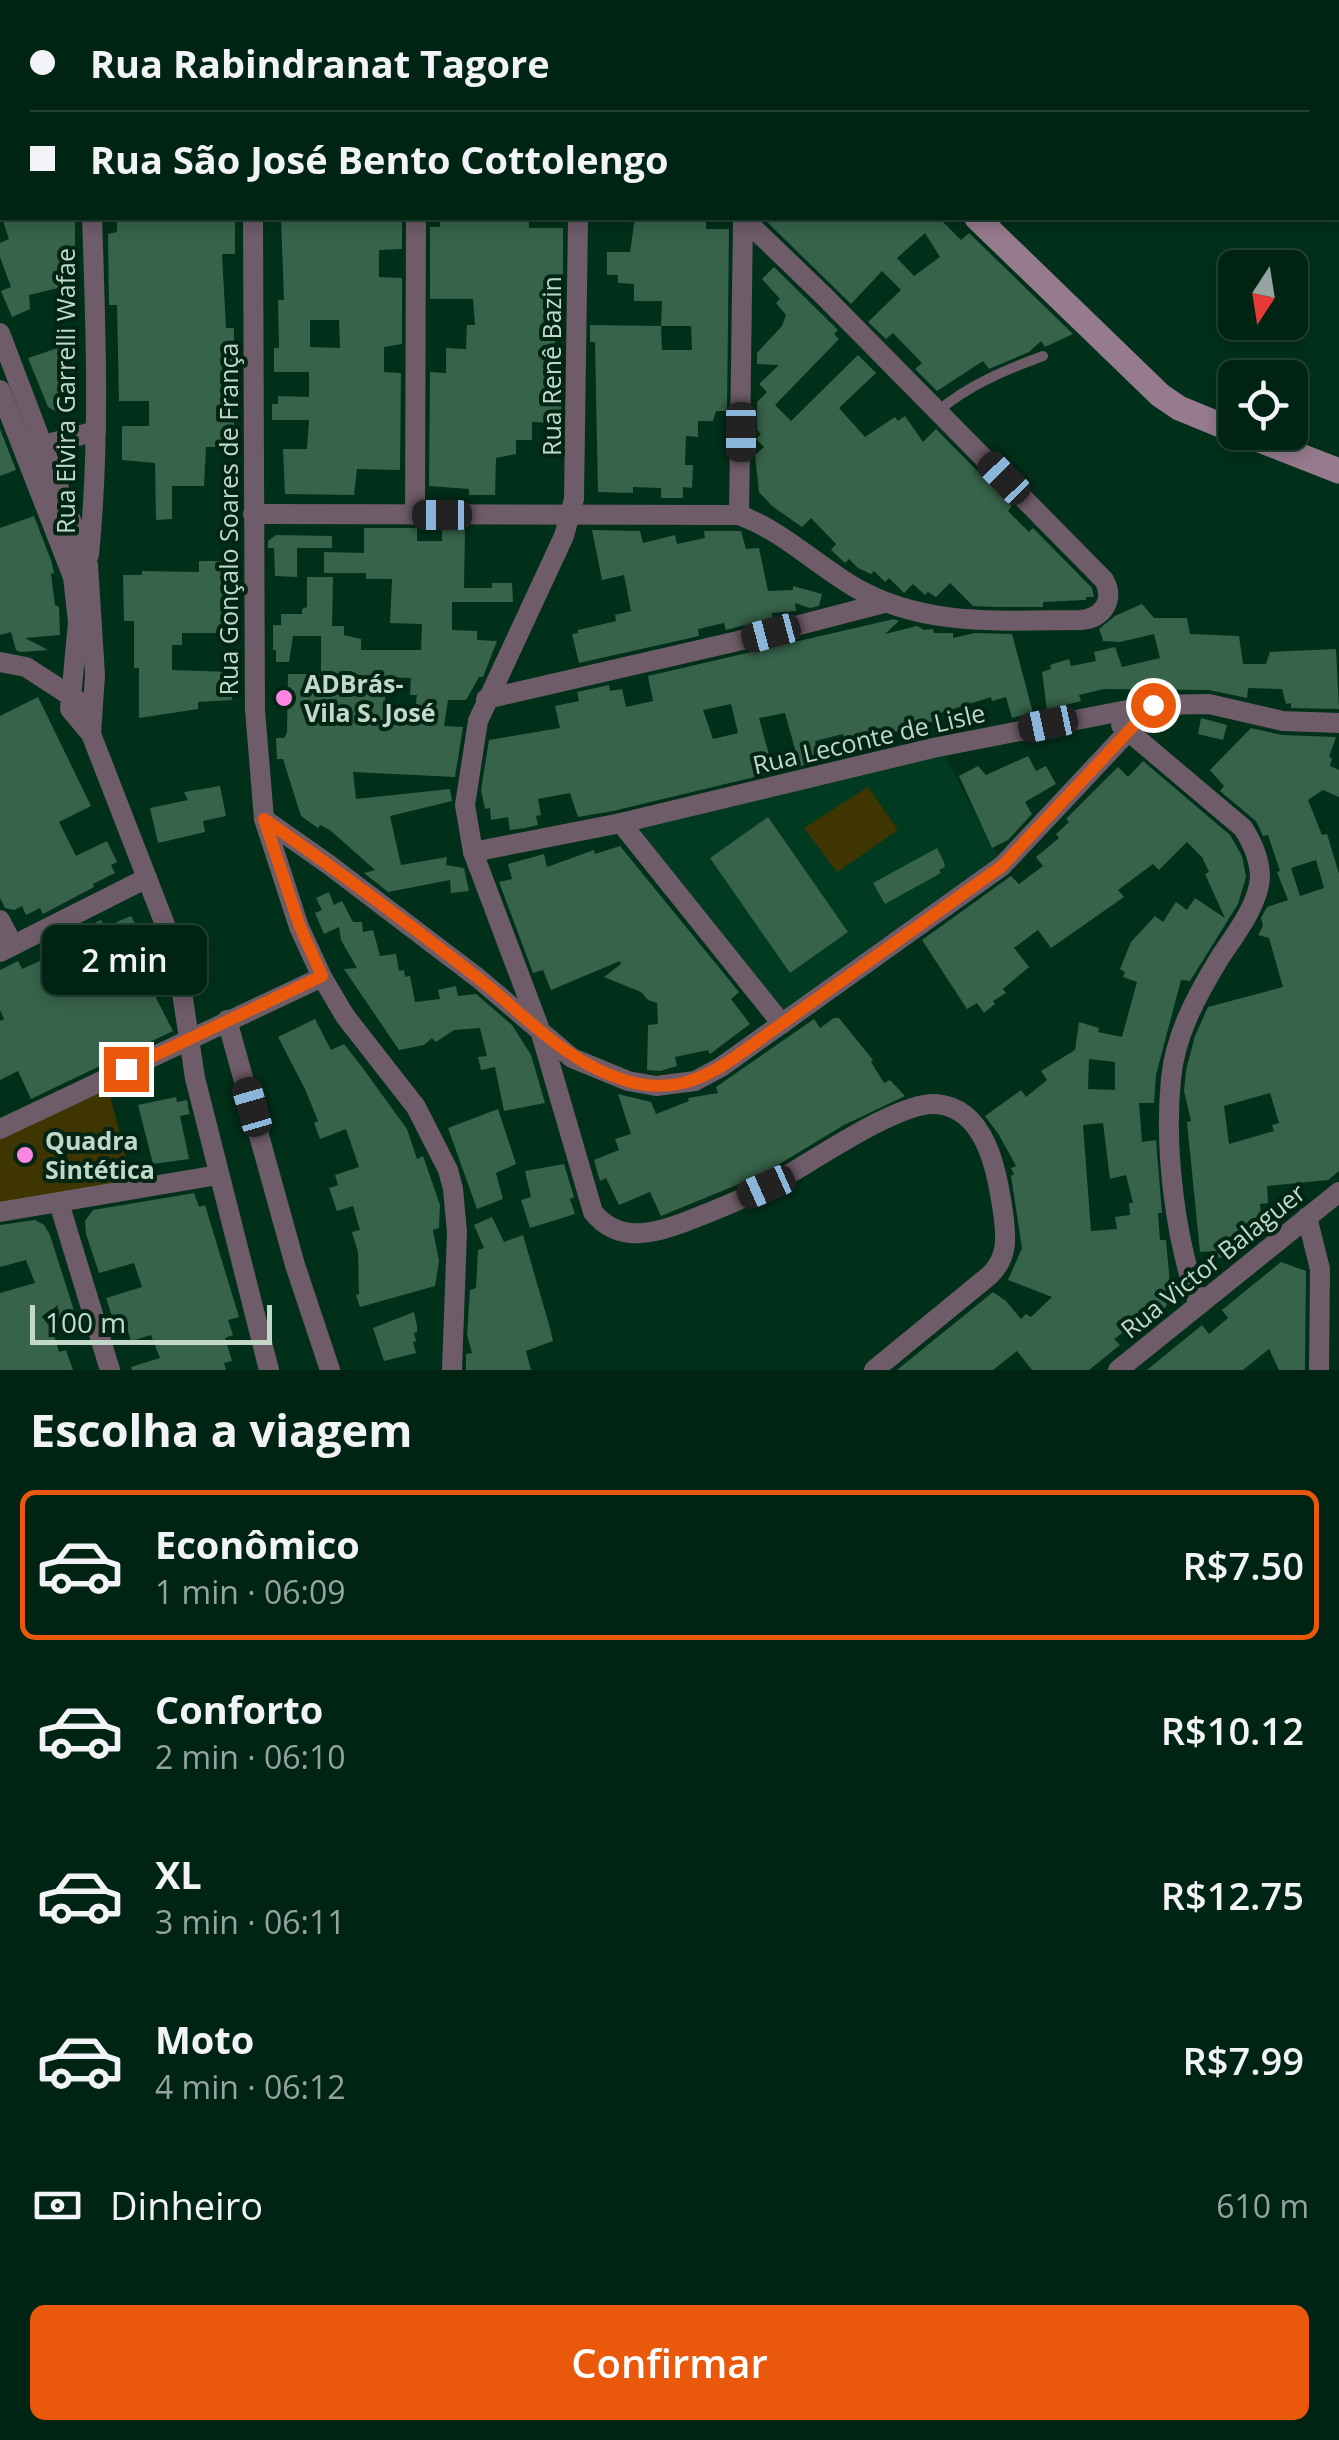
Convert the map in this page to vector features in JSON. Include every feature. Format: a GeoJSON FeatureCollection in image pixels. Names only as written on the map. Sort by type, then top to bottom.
{"type":"FeatureCollection","features":[{"type":"Feature","properties":{"kind":"main road"},"geometry":{"type":"LineString","coordinates":[[979,220],[1160,395],[1179,408],[1218,424]]}},
{"type":"Feature","properties":{"kind":"main road"},"geometry":{"type":"LineString","coordinates":[[1284,450],[1339,471]]}},
{"type":"Feature","properties":{"kind":"street","name":"Rua Elvira Garrelli Wafae"},"geometry":{"type":"LineString","coordinates":[[81,571],[95,495],[92,220]]}},
{"type":"Feature","properties":{"kind":"street","name":"Rua Gonçalo Soares de França"},"geometry":{"type":"LineString","coordinates":[[253,220],[255,710],[264,819],[300,927],[322,976],[346,1016],[416,1107],[448,1170],[458,1232],[452,1370]]}},
{"type":"Feature","properties":{"kind":"street"},"geometry":{"type":"LineString","coordinates":[[414,515],[416,220]]}},
{"type":"Feature","properties":{"kind":"street","name":"Rua Renê Bazin"},"geometry":{"type":"LineString","coordinates":[[578,220],[576,472],[571,514],[486,700],[474,736],[465,804],[472,852],[540,1030],[593,1212],[600,1221],[630,1234],[657,1232],[766,1187],[874,1125],[925,1105],[942,1105],[967,1119],[984,1138],[996,1172],[1006,1238],[1001,1262],[874,1370]]}},
{"type":"Feature","properties":{"kind":"street"},"geometry":{"type":"LineString","coordinates":[[739,516],[743,220]]}},
{"type":"Feature","properties":{"kind":"street"},"geometry":{"type":"LineString","coordinates":[[253,514],[739,516],[764,525],[836,576],[884,603],[954,620],[1081,620],[1096,616],[1110,593],[1104,580],[745,220]]}},
{"type":"Feature","properties":{"kind":"street"},"geometry":{"type":"LineString","coordinates":[[0,333],[34,447],[81,571],[95,675],[90,734]]}},
{"type":"Feature","properties":{"kind":"street"},"geometry":{"type":"LineString","coordinates":[[0,390],[34,447]]}},
{"type":"Feature","properties":{"kind":"street"},"geometry":{"type":"LineString","coordinates":[[34,447],[96,430]]}},
{"type":"Feature","properties":{"kind":"street"},"geometry":{"type":"LineString","coordinates":[[81,571],[70,697],[74,716],[90,734],[176,952],[188,1040],[218,1175],[269,1370]]}},
{"type":"Feature","properties":{"kind":"street"},"geometry":{"type":"LineString","coordinates":[[486,700],[738,642],[884,603]]}},
{"type":"Feature","properties":{"kind":"street"},"geometry":{"type":"LineString","coordinates":[[0,662],[26,667],[70,697],[93,707]]}},
{"type":"Feature","properties":{"kind":"street","name":"Rua Leconte de Lisle"},"geometry":{"type":"LineString","coordinates":[[472,852],[621,823],[897,756],[1153,705],[1208,704],[1284,720],[1339,723]]}},
{"type":"Feature","properties":{"kind":"street"},"geometry":{"type":"LineString","coordinates":[[264,819],[366,892],[583,1064],[628,1082],[656,1086],[685,1084],[707,1076],[1002,866],[1153,705]]}},
{"type":"Feature","properties":{"kind":"street"},"geometry":{"type":"LineString","coordinates":[[1108,713],[1242,828],[1259,870],[1258,888],[1248,911],[1186,1021],[1171,1079],[1177,1210],[1184,1256],[1199,1305]]}},
{"type":"Feature","properties":{"kind":"street"},"geometry":{"type":"LineString","coordinates":[[621,823],[782,1024]]}},
{"type":"Feature","properties":{"kind":"street"},"geometry":{"type":"LineString","coordinates":[[0,920],[6,948],[147,878]]}},
{"type":"Feature","properties":{"kind":"street"},"geometry":{"type":"LineString","coordinates":[[0,1129],[322,976]]}},
{"type":"Feature","properties":{"kind":"street"},"geometry":{"type":"LineString","coordinates":[[228,1020],[295,1266],[330,1370]]}},
{"type":"Feature","properties":{"kind":"street"},"geometry":{"type":"LineString","coordinates":[[0,1212],[218,1175]]}},
{"type":"Feature","properties":{"kind":"street","name":"Rua Victor Balaguer"},"geometry":{"type":"LineString","coordinates":[[1118,1370],[1339,1192]]}},
{"type":"Feature","properties":{"kind":"street"},"geometry":{"type":"LineString","coordinates":[[58,1203],[110,1370]]}},
{"type":"Feature","properties":{"kind":"street"},"geometry":{"type":"LineString","coordinates":[[1308,1217],[1320,1268],[1319,1370]]}},
{"type":"Feature","properties":{"kind":"street"},"geometry":{"type":"LineString","coordinates":[[1328,1370],[1339,1360]]}},
{"type":"Feature","properties":{"kind":"lane"},"geometry":{"type":"LineString","coordinates":[[938,411],[961,393],[999,373],[1043,356]]}},
{"type":"Feature","properties":{"kind":"shaded area"},"geometry":{"type":"Polygon","coordinates":[[[942,751],[999,859],[783,1016],[635,826],[942,751]]]}},
{"type":"Feature","properties":{"kind":"shaded area"},"geometry":{"type":"Polygon","coordinates":[[[868,787],[898,830],[837,872],[804,828],[868,787]]]}},
{"type":"Feature","properties":{"kind":"shaded area"},"geometry":{"type":"Polygon","coordinates":[[[107,1084],[134,1188],[0,1211],[0,1132],[107,1084]]]}},
{"type":"Feature","properties":{"kind":"building"},"geometry":{"type":"Polygon","coordinates":[[[3,220],[75,220],[75,284],[29,295],[30,309],[12,317],[1,291],[11,287],[0,257],[0,243],[9,239],[3,220]]]}},
{"type":"Feature","properties":{"kind":"building"},"geometry":{"type":"Polygon","coordinates":[[[117,220],[235,220],[235,254],[222,254],[226,328],[234,328],[234,362],[223,362],[222,401],[234,401],[234,447],[206,447],[204,486],[172,486],[172,519],[156,520],[155,463],[122,460],[122,426],[149,426],[149,401],[119,401],[117,305],[109,305],[108,234],[117,232],[117,220]]]}},
{"type":"Feature","properties":{"kind":"building"},"geometry":{"type":"Polygon","coordinates":[[[281,220],[402,220],[402,249],[379,250],[379,277],[402,278],[402,344],[384,347],[384,372],[401,373],[400,470],[357,469],[354,495],[285,494],[283,449],[307,449],[309,420],[272,420],[272,404],[278,404],[278,396],[309,397],[309,372],[274,372],[274,348],[279,348],[278,300],[284,300],[281,220]],[[310,320],[310,347],[340,348],[339,320],[310,320]]]}},
{"type":"Feature","properties":{"kind":"building"},"geometry":{"type":"Polygon","coordinates":[[[440,220],[529,220],[529,228],[563,228],[563,325],[555,326],[555,362],[562,362],[561,423],[532,422],[532,440],[516,440],[516,454],[496,458],[495,495],[469,495],[469,489],[429,486],[430,372],[446,373],[446,348],[466,349],[467,325],[475,325],[473,299],[430,299],[430,227],[440,227],[440,220]]]}},
{"type":"Feature","properties":{"kind":"building"},"geometry":{"type":"Polygon","coordinates":[[[635,220],[706,220],[706,229],[729,229],[727,411],[716,411],[713,421],[698,421],[698,437],[686,436],[685,465],[693,465],[692,488],[683,487],[683,498],[661,498],[661,488],[633,487],[633,493],[598,492],[595,342],[590,342],[590,325],[661,326],[662,301],[634,301],[634,284],[618,283],[618,275],[607,275],[607,252],[630,252],[635,220]],[[661,326],[662,350],[692,350],[691,326],[661,326]]]}},
{"type":"Feature","properties":{"kind":"building"},"geometry":{"type":"Polygon","coordinates":[[[765,220],[941,220],[961,240],[969,233],[1073,334],[1045,347],[1041,341],[1029,352],[989,369],[983,361],[937,391],[915,369],[922,363],[893,333],[886,339],[868,322],[901,290],[882,271],[851,304],[765,220]],[[925,233],[897,258],[914,276],[940,257],[925,233]]]}},
{"type":"Feature","properties":{"kind":"building"},"geometry":{"type":"Polygon","coordinates":[[[774,267],[838,330],[834,334],[839,339],[775,405],[791,421],[858,355],[876,373],[839,408],[865,437],[895,417],[898,421],[905,416],[923,442],[936,429],[1012,506],[1008,511],[1029,532],[1033,528],[1092,588],[1094,597],[1043,602],[1043,607],[995,607],[973,606],[950,583],[936,597],[928,592],[925,595],[913,584],[904,593],[889,578],[885,582],[874,571],[871,574],[858,568],[849,559],[845,563],[831,550],[836,544],[811,518],[802,527],[772,506],[759,492],[755,455],[764,447],[756,439],[761,434],[757,430],[757,402],[767,392],[759,384],[779,365],[757,364],[757,353],[782,326],[786,315],[776,303],[780,299],[762,279],[774,267]]]}},
{"type":"Feature","properties":{"kind":"building"},"geometry":{"type":"Polygon","coordinates":[[[67,345],[74,364],[75,398],[69,411],[61,414],[48,407],[28,358],[67,345]]]}},
{"type":"Feature","properties":{"kind":"building"},"geometry":{"type":"Polygon","coordinates":[[[0,429],[16,470],[0,476],[0,429]]]}},
{"type":"Feature","properties":{"kind":"building"},"geometry":{"type":"Polygon","coordinates":[[[34,516],[52,563],[60,635],[25,638],[48,650],[20,652],[11,632],[0,635],[0,528],[34,516]]]}},
{"type":"Feature","properties":{"kind":"building"},"geometry":{"type":"Polygon","coordinates":[[[364,528],[417,528],[417,541],[442,541],[442,529],[465,529],[464,588],[512,583],[513,602],[452,602],[452,630],[477,631],[477,640],[497,641],[483,677],[479,677],[466,700],[448,700],[444,726],[463,727],[455,777],[353,772],[356,799],[450,789],[452,801],[390,816],[401,865],[447,857],[446,865],[464,868],[469,891],[451,893],[450,880],[388,892],[364,873],[375,870],[330,830],[320,825],[318,828],[301,816],[283,759],[277,759],[276,738],[284,738],[287,733],[288,674],[321,674],[321,636],[293,636],[289,662],[276,662],[273,650],[273,625],[281,625],[281,614],[302,614],[307,607],[307,577],[333,577],[332,626],[344,626],[344,635],[361,639],[361,650],[421,650],[422,624],[390,623],[392,579],[366,579],[366,573],[324,573],[324,552],[364,553],[364,528]],[[386,677],[384,723],[413,724],[417,695],[410,695],[411,678],[386,677]]]}},
{"type":"Feature","properties":{"kind":"building"},"geometry":{"type":"Polygon","coordinates":[[[592,530],[640,531],[643,543],[675,535],[677,544],[705,538],[704,531],[741,531],[746,549],[759,548],[768,591],[793,590],[793,586],[822,594],[819,606],[810,608],[795,603],[796,611],[772,613],[772,618],[726,630],[724,623],[698,629],[699,636],[579,663],[572,634],[616,621],[615,615],[631,611],[624,575],[602,580],[592,530]]]}},
{"type":"Feature","properties":{"kind":"building"},"geometry":{"type":"Polygon","coordinates":[[[276,535],[332,536],[332,548],[297,548],[297,577],[275,576],[274,548],[268,548],[268,541],[276,535]]]}},
{"type":"Feature","properties":{"kind":"building"},"geometry":{"type":"Polygon","coordinates":[[[199,561],[228,561],[230,594],[225,594],[225,629],[223,633],[182,633],[182,645],[172,645],[172,670],[231,672],[232,700],[198,702],[198,709],[139,718],[134,621],[124,621],[123,575],[142,575],[142,571],[199,572],[199,561]]]}},
{"type":"Feature","properties":{"kind":"building"},"geometry":{"type":"Polygon","coordinates":[[[1142,604],[1154,618],[1187,618],[1190,634],[1239,636],[1243,664],[1266,664],[1270,652],[1336,649],[1339,709],[1291,708],[1282,689],[1248,688],[1247,698],[1209,690],[1104,689],[1079,695],[1081,701],[1047,710],[1042,672],[1051,669],[1050,665],[1069,659],[1071,666],[1096,661],[1094,652],[1115,647],[1122,667],[1160,658],[1154,634],[1120,642],[1103,641],[1099,629],[1115,616],[1142,604]]]}},
{"type":"Feature","properties":{"kind":"building"},"geometry":{"type":"Polygon","coordinates":[[[894,619],[899,621],[885,634],[917,626],[933,629],[934,633],[953,633],[953,638],[975,633],[1012,634],[1033,713],[1012,718],[1006,697],[992,701],[991,697],[937,714],[938,720],[881,736],[884,745],[872,748],[870,742],[861,744],[860,738],[845,742],[843,734],[815,741],[821,761],[578,817],[570,793],[538,799],[538,825],[525,828],[510,830],[508,817],[491,820],[481,790],[489,740],[560,728],[555,706],[579,701],[577,692],[609,685],[610,691],[622,689],[626,707],[653,701],[648,676],[894,619]],[[731,704],[703,710],[713,739],[738,733],[731,704]],[[785,713],[759,718],[769,755],[795,749],[785,713]]]}},
{"type":"Feature","properties":{"kind":"building"},"geometry":{"type":"Polygon","coordinates":[[[38,697],[91,806],[59,822],[76,856],[107,841],[117,862],[111,865],[115,873],[93,884],[94,887],[43,914],[40,908],[26,915],[22,906],[14,910],[5,908],[0,898],[0,716],[38,697]]]}},
{"type":"Feature","properties":{"kind":"building"},"geometry":{"type":"Polygon","coordinates":[[[1201,718],[1227,725],[1223,740],[1198,734],[1201,718]]]}},
{"type":"Feature","properties":{"kind":"building"},"geometry":{"type":"Polygon","coordinates":[[[1251,728],[1282,735],[1336,737],[1329,757],[1330,766],[1339,770],[1339,797],[1323,790],[1308,800],[1322,835],[1327,834],[1339,874],[1339,1171],[1328,1180],[1267,1186],[1268,1203],[1260,1204],[1262,1235],[1230,1237],[1232,1257],[1218,1258],[1218,1251],[1200,1252],[1187,1122],[1191,1121],[1184,1091],[1186,1070],[1208,1007],[1283,987],[1269,938],[1258,935],[1267,907],[1288,900],[1268,835],[1263,836],[1256,821],[1220,791],[1224,786],[1210,770],[1251,728]],[[1316,860],[1291,868],[1300,896],[1324,888],[1316,860]],[[1270,1093],[1224,1106],[1229,1144],[1274,1131],[1272,1125],[1279,1123],[1270,1093]]]}},
{"type":"Feature","properties":{"kind":"building"},"geometry":{"type":"Polygon","coordinates":[[[1028,756],[1036,771],[1046,766],[1056,784],[1025,802],[1032,814],[1008,840],[992,848],[959,776],[978,766],[986,775],[1028,756]]]}},
{"type":"Feature","properties":{"kind":"building"},"geometry":{"type":"Polygon","coordinates":[[[1143,761],[1230,835],[1242,856],[1246,877],[1238,904],[1190,981],[1181,980],[1156,1075],[1154,1103],[1139,1103],[1142,1142],[1156,1140],[1162,1213],[1158,1213],[1160,1240],[1166,1240],[1171,1296],[1162,1314],[1150,1308],[1145,1317],[1114,1339],[1120,1345],[1089,1370],[1032,1370],[1017,1351],[993,1370],[897,1370],[993,1292],[1021,1319],[1026,1314],[1031,1317],[1052,1297],[1008,1280],[1022,1248],[1011,1176],[1011,1168],[1016,1166],[985,1116],[1021,1090],[1026,1097],[1047,1080],[1041,1071],[1075,1050],[1079,1022],[1099,1028],[1098,1032],[1122,1037],[1137,982],[1123,977],[1125,972],[1120,969],[1131,942],[1155,916],[1163,922],[1176,902],[1187,910],[1195,898],[1225,918],[1205,874],[1209,872],[1202,857],[1187,842],[1159,870],[1153,864],[1118,890],[1124,897],[1051,948],[1038,930],[1014,948],[1029,967],[1003,989],[1006,993],[984,1013],[977,1003],[967,1009],[922,940],[1011,876],[1019,884],[1043,866],[1036,857],[1059,838],[1056,834],[1069,822],[1066,819],[1118,767],[1128,777],[1143,761]],[[1089,1059],[1088,1089],[1115,1090],[1115,1062],[1089,1059]],[[1103,1123],[1083,1125],[1091,1231],[1117,1229],[1115,1217],[1130,1215],[1129,1203],[1133,1203],[1126,1175],[1110,1179],[1103,1123]]]}},
{"type":"Feature","properties":{"kind":"building"},"geometry":{"type":"Polygon","coordinates":[[[220,786],[226,816],[203,821],[205,832],[158,843],[150,808],[188,800],[184,792],[220,786]]]}},
{"type":"Feature","properties":{"kind":"building"},"geometry":{"type":"Polygon","coordinates":[[[768,817],[848,932],[790,973],[710,858],[768,817]]]}},
{"type":"Feature","properties":{"kind":"building"},"geometry":{"type":"Polygon","coordinates":[[[620,846],[739,992],[731,999],[750,1024],[710,1054],[708,1050],[675,1057],[677,1066],[660,1071],[647,1070],[648,1025],[658,1024],[657,1003],[604,977],[620,961],[551,990],[543,970],[533,973],[499,882],[512,879],[508,864],[544,854],[547,867],[594,850],[595,854],[620,846]]]}},
{"type":"Feature","properties":{"kind":"building"},"geometry":{"type":"Polygon","coordinates":[[[937,848],[945,867],[939,870],[941,873],[885,904],[873,883],[937,848]]]}},
{"type":"Feature","properties":{"kind":"building"},"geometry":{"type":"Polygon","coordinates":[[[329,892],[334,905],[342,901],[353,922],[362,922],[363,932],[373,930],[380,956],[396,954],[399,971],[410,976],[415,1002],[440,999],[438,990],[456,986],[458,996],[476,994],[512,1025],[531,1055],[545,1103],[504,1111],[495,1067],[481,1070],[478,1057],[487,1056],[480,1028],[454,1030],[436,1042],[432,1038],[424,1045],[399,1050],[344,969],[357,968],[341,940],[339,927],[324,934],[315,913],[322,910],[316,898],[329,892]]]}},
{"type":"Feature","properties":{"kind":"building"},"geometry":{"type":"Polygon","coordinates":[[[131,916],[150,951],[158,947],[163,957],[167,988],[154,994],[173,1031],[31,1099],[18,1071],[0,1080],[0,1021],[4,1019],[0,1010],[0,970],[18,961],[22,969],[53,955],[48,946],[101,920],[105,927],[131,916]]]}},
{"type":"Feature","properties":{"kind":"building"},"geometry":{"type":"Polygon","coordinates":[[[839,1018],[873,1060],[884,1083],[890,1080],[905,1096],[844,1125],[761,1175],[661,1216],[650,1192],[619,1205],[606,1178],[600,1181],[594,1160],[619,1150],[615,1139],[631,1134],[618,1094],[651,1102],[656,1114],[689,1101],[688,1098],[718,1093],[716,1087],[814,1019],[820,1028],[839,1018]]]}},
{"type":"Feature","properties":{"kind":"building"},"geometry":{"type":"Polygon","coordinates":[[[315,1019],[331,1050],[344,1044],[407,1129],[417,1159],[423,1156],[440,1205],[439,1228],[433,1230],[439,1261],[435,1286],[360,1307],[356,1295],[358,1252],[352,1232],[360,1230],[353,1206],[337,1211],[329,1188],[338,1185],[335,1175],[359,1167],[346,1129],[320,1139],[314,1123],[318,1121],[305,1089],[278,1037],[315,1019]]]}},
{"type":"Feature","properties":{"kind":"building"},"geometry":{"type":"Polygon","coordinates":[[[176,1097],[177,1102],[187,1100],[190,1114],[180,1116],[189,1159],[153,1164],[138,1105],[176,1097]]]}},
{"type":"Feature","properties":{"kind":"building"},"geometry":{"type":"Polygon","coordinates":[[[498,1109],[516,1164],[496,1173],[503,1199],[477,1209],[448,1128],[498,1109]]]}},
{"type":"Feature","properties":{"kind":"building"},"geometry":{"type":"Polygon","coordinates":[[[564,1164],[575,1214],[530,1228],[521,1200],[531,1197],[525,1171],[564,1164]]]}},
{"type":"Feature","properties":{"kind":"building"},"geometry":{"type":"Polygon","coordinates":[[[194,1193],[199,1207],[205,1205],[239,1317],[228,1320],[233,1335],[225,1338],[232,1361],[224,1363],[226,1370],[132,1370],[131,1367],[160,1358],[151,1335],[131,1341],[128,1331],[118,1334],[106,1298],[142,1287],[134,1263],[99,1273],[85,1221],[93,1210],[194,1193]]]}},
{"type":"Feature","properties":{"kind":"building"},"geometry":{"type":"Polygon","coordinates":[[[492,1217],[504,1242],[523,1235],[550,1328],[553,1341],[526,1351],[531,1370],[466,1370],[466,1354],[472,1353],[467,1335],[470,1290],[476,1288],[478,1250],[484,1248],[474,1225],[492,1217]]]}},
{"type":"Feature","properties":{"kind":"building"},"geometry":{"type":"Polygon","coordinates":[[[35,1220],[50,1235],[77,1320],[52,1328],[59,1352],[66,1350],[73,1370],[0,1370],[0,1293],[35,1283],[26,1260],[0,1267],[0,1225],[35,1220]]]}},
{"type":"Feature","properties":{"kind":"building"},"geometry":{"type":"Polygon","coordinates":[[[1281,1262],[1306,1271],[1305,1370],[1279,1370],[1269,1349],[1243,1370],[1147,1370],[1202,1325],[1209,1334],[1228,1318],[1222,1310],[1281,1262]]]}},
{"type":"Feature","properties":{"kind":"building"},"geometry":{"type":"Polygon","coordinates":[[[414,1312],[416,1353],[384,1361],[373,1328],[414,1312]]]}},
{"type":"Feature","properties":{"kind":"place","name":"ADBrás- Vila S. José"},"geometry":{"type":"Point","coordinates":[284,698]}},
{"type":"Feature","properties":{"kind":"place","name":"Quadra Sintética"},"geometry":{"type":"Point","coordinates":[25,1155]}},
{"type":"Feature","properties":{"kind":"route"},"geometry":{"type":"LineString","coordinates":[[126,1069],[322,976],[283,881],[264,819],[478,978],[572,1058],[628,1082],[656,1086],[696,1082],[1002,866],[1153,705]]}}]}
